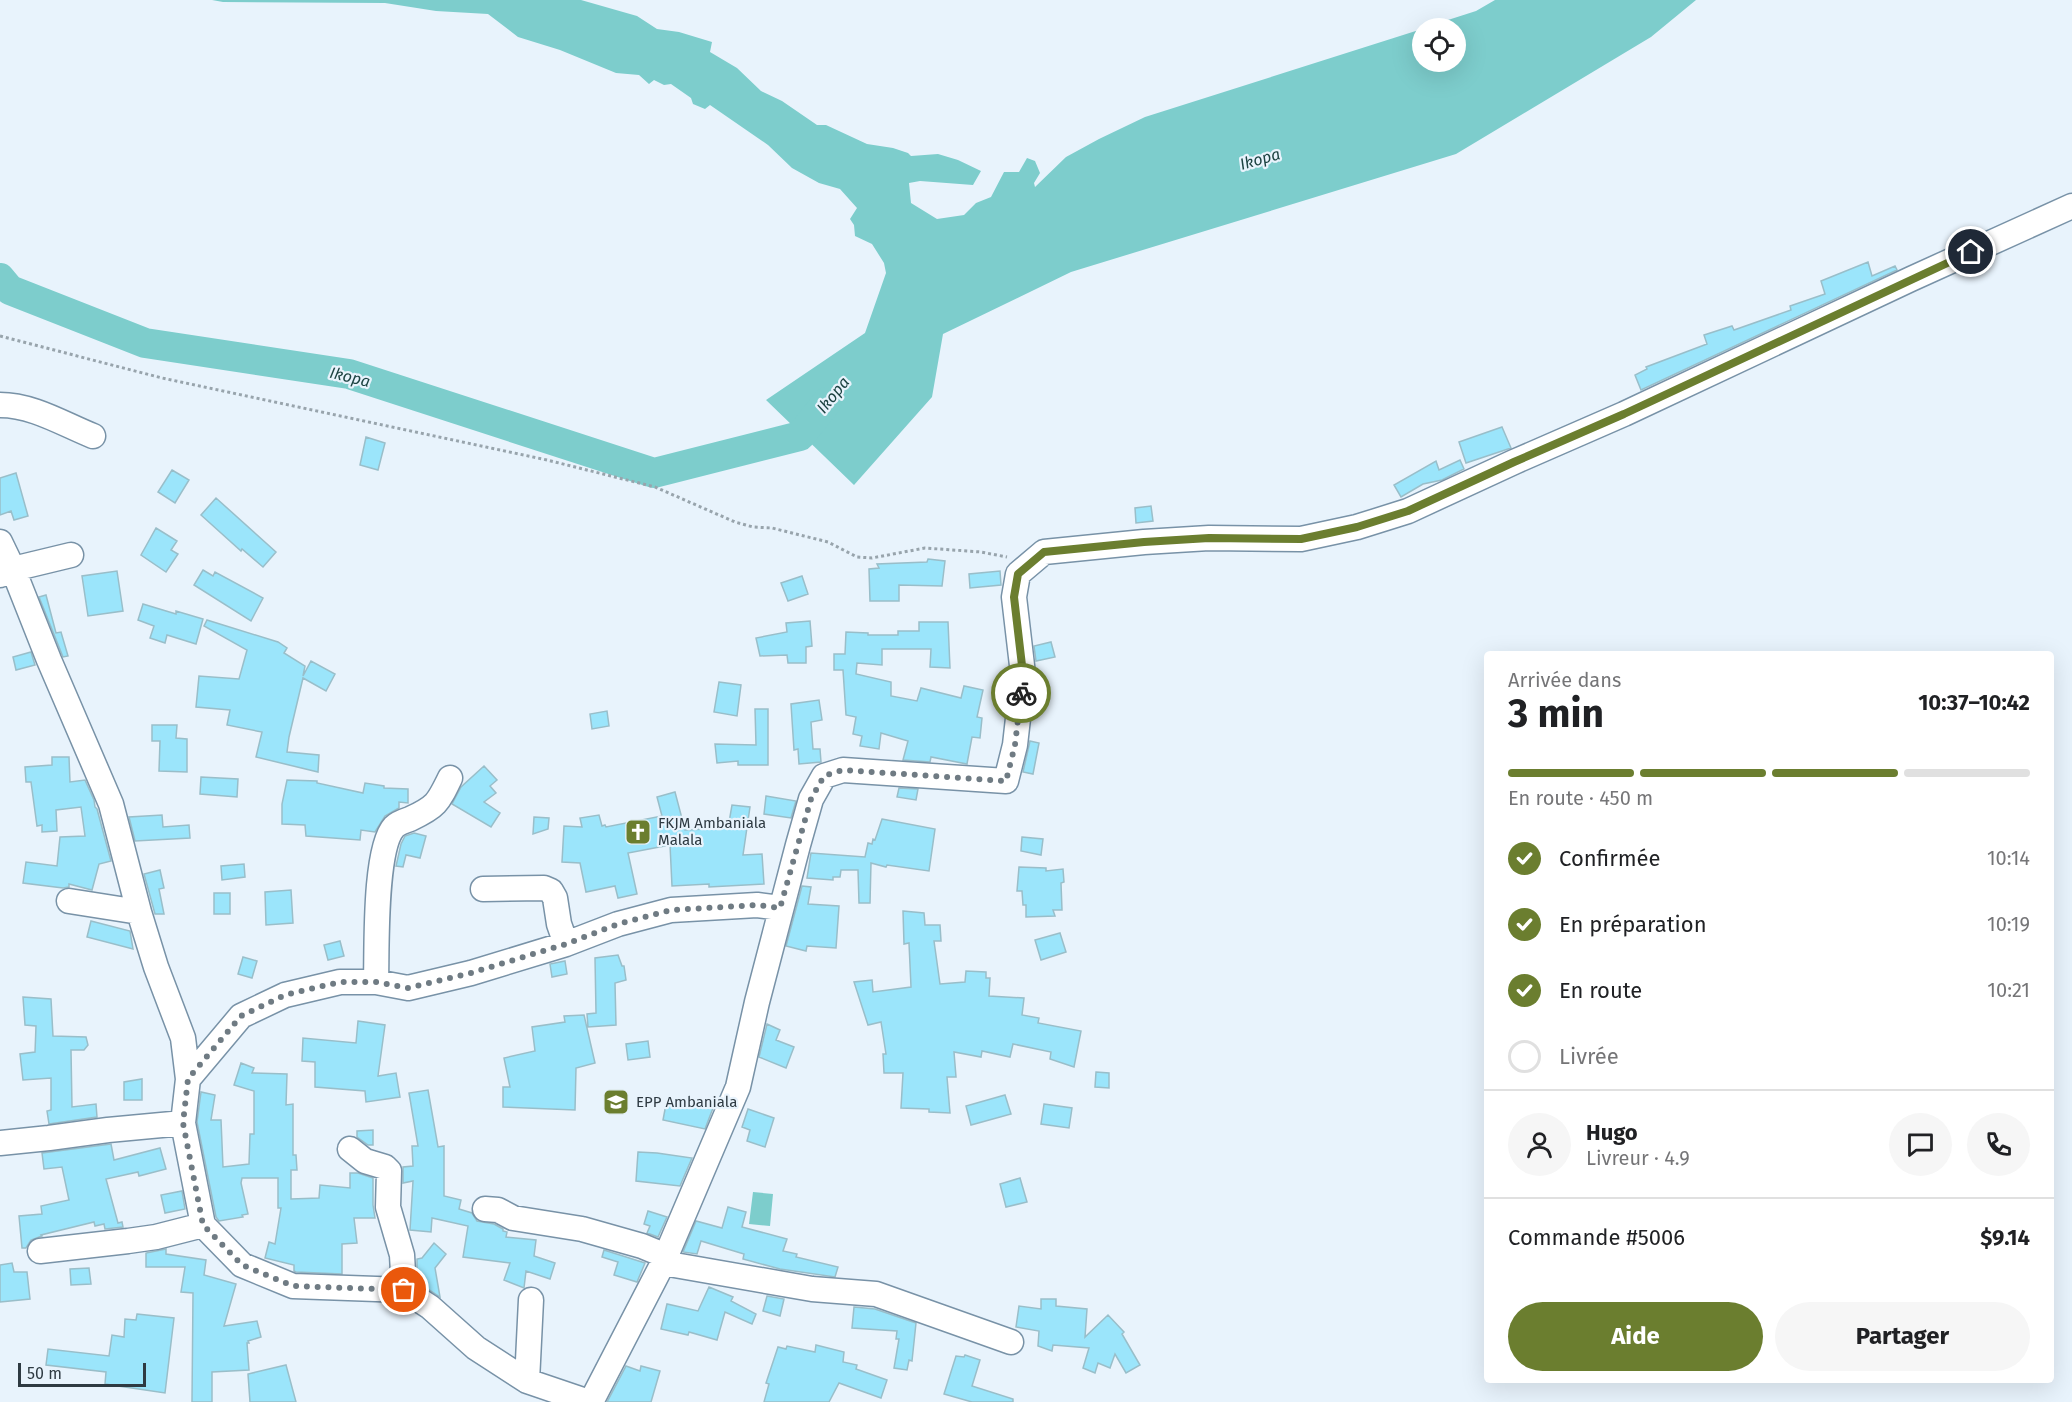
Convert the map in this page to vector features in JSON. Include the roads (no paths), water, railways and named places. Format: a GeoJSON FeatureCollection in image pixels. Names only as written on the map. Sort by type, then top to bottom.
{"type":"FeatureCollection","features":[{"type":"Feature","properties":{"kind":"street"},"geometry":{"type":"LineString","coordinates":[[0,542],[7,572],[49,660],[111,804],[139,912],[156,967],[183,1038],[188,1079],[183,1123],[203,1225],[242,1265],[293,1286],[404,1290],[430,1307],[476,1348],[527,1381],[590,1402],[664,1259],[738,1087],[780,908],[811,799],[824,776],[843,770],[1006,781],[1015,745],[1023,674],[1014,597],[1018,574],[1044,552],[1209,538],[1301,539],[1357,527],[1408,511],[1624,414],[2072,206]]}},
{"type":"Feature","properties":{"kind":"street"},"geometry":{"type":"LineString","coordinates":[[0,405],[32,410],[93,436]]}},
{"type":"Feature","properties":{"kind":"street"},"geometry":{"type":"LineString","coordinates":[[7,572],[71,555]]}},
{"type":"Feature","properties":{"kind":"street"},"geometry":{"type":"LineString","coordinates":[[376,982],[380,891],[383,852],[387,836],[395,825],[434,807],[450,778]]}},
{"type":"Feature","properties":{"kind":"street"},"geometry":{"type":"LineString","coordinates":[[483,889],[544,888],[551,891],[555,898],[559,924],[566,944]]}},
{"type":"Feature","properties":{"kind":"street"},"geometry":{"type":"LineString","coordinates":[[69,901],[139,912]]}},
{"type":"Feature","properties":{"kind":"street"},"geometry":{"type":"LineString","coordinates":[[188,1079],[241,1016],[285,995],[340,982],[376,982],[408,988],[471,973],[566,944],[618,924],[671,910],[757,905],[780,908]]}},
{"type":"Feature","properties":{"kind":"street"},"geometry":{"type":"LineString","coordinates":[[0,1143],[183,1123]]}},
{"type":"Feature","properties":{"kind":"street"},"geometry":{"type":"LineString","coordinates":[[350,1149],[365,1161],[385,1167],[389,1171],[388,1207],[402,1255],[404,1290]]}},
{"type":"Feature","properties":{"kind":"street"},"geometry":{"type":"LineString","coordinates":[[485,1209],[498,1210],[513,1218],[582,1229],[642,1246],[664,1259],[812,1289],[876,1294],[1011,1342]]}},
{"type":"Feature","properties":{"kind":"street"},"geometry":{"type":"LineString","coordinates":[[39,1251],[147,1238],[203,1225]]}},
{"type":"Feature","properties":{"kind":"street"},"geometry":{"type":"LineString","coordinates":[[527,1381],[531,1300]]}},
{"type":"Feature","properties":{"kind":"water"},"geometry":{"type":"Polygon","coordinates":[[[212,0],[581,0],[637,16],[657,29],[679,32],[712,42],[710,52],[737,68],[761,91],[782,101],[817,125],[826,125],[867,144],[893,148],[911,156],[938,154],[981,171],[973,185],[920,181],[909,183],[911,203],[937,219],[964,215],[976,203],[991,197],[1004,172],[1019,172],[1027,158],[1035,161],[1040,173],[1034,183],[1035,187],[1066,157],[1145,117],[1412,32],[1412,72],[1466,72],[1466,18],[1454,18],[1476,11],[1495,0],[1696,0],[1651,37],[1456,154],[1071,272],[943,334],[932,397],[854,485],[766,400],[865,333],[886,273],[884,263],[872,244],[855,236],[854,225],[850,219],[857,208],[840,189],[819,183],[792,168],[768,145],[710,105],[705,109],[693,104],[691,98],[671,84],[664,85],[654,80],[649,84],[639,75],[616,73],[560,50],[518,37],[488,14],[436,11],[385,3],[223,2],[212,0]]]}},
{"type":"Feature","properties":{"kind":"water"},"geometry":{"type":"Polygon","coordinates":[[[753,1192],[773,1194],[770,1226],[749,1224],[753,1192]]]}},
{"type":"Feature","properties":{"kind":"waterway","name":"Ikopa"},"geometry":{"type":"LineString","coordinates":[[0,278],[10,290],[145,343],[349,374],[654,473],[800,436],[827,402]]}},
{"type":"Feature","properties":{"kind":"place","name":"FKJM Ambaniala Malala"},"geometry":{"type":"Point","coordinates":[638,832]}},
{"type":"Feature","properties":{"kind":"place","name":"EPP Ambaniala"},"geometry":{"type":"Point","coordinates":[616,1102]}}]}
